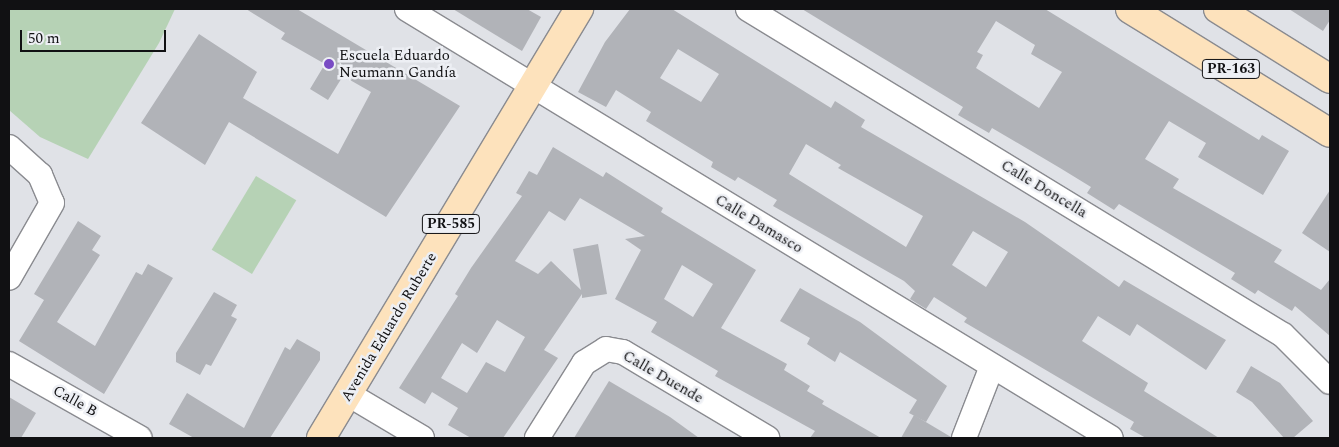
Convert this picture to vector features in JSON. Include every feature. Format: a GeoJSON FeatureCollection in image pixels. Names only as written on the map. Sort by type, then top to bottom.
{"type":"FeatureCollection","features":[{"type":"Feature","properties":{"kind":"main road","name":"Avenida Eduardo Ruberte"},"geometry":{"type":"LineString","coordinates":[[321,438],[579,9]]}},
{"type":"Feature","properties":{"kind":"main road","name":"PR-163"},"geometry":{"type":"LineString","coordinates":[[1130,9],[1330,134]]}},
{"type":"Feature","properties":{"kind":"main road","name":"PR-163"},"geometry":{"type":"LineString","coordinates":[[1218,9],[1330,79]]}},
{"type":"Feature","properties":{"kind":"street","name":"Calle Damasco"},"geometry":{"type":"LineString","coordinates":[[407,9],[1111,438]]}},
{"type":"Feature","properties":{"kind":"street","name":"Calle Doncella"},"geometry":{"type":"LineString","coordinates":[[748,9],[1283,335],[1330,382]]}},
{"type":"Feature","properties":{"kind":"street"},"geometry":{"type":"LineString","coordinates":[[9,148],[40,175],[52,203],[9,278]]}},
{"type":"Feature","properties":{"kind":"street","name":"Calle Duende"},"geometry":{"type":"LineString","coordinates":[[537,438],[584,363],[606,349],[623,352],[767,438]]}},
{"type":"Feature","properties":{"kind":"street","name":"Calle B"},"geometry":{"type":"LineString","coordinates":[[9,364],[140,438]]}},
{"type":"Feature","properties":{"kind":"street"},"geometry":{"type":"LineString","coordinates":[[964,438],[992,366]]}},
{"type":"Feature","properties":{"kind":"street"},"geometry":{"type":"LineString","coordinates":[[348,394],[422,438]]}},
{"type":"Feature","properties":{"kind":"green space"},"geometry":{"type":"Polygon","coordinates":[[[9,9],[175,9],[159,43],[88,159],[40,137],[9,110],[9,9]]]}},
{"type":"Feature","properties":{"kind":"green space"},"geometry":{"type":"Polygon","coordinates":[[[256,176],[296,200],[252,274],[212,250],[256,176]]]}},
{"type":"Feature","properties":{"kind":"building"},"geometry":{"type":"Polygon","coordinates":[[[246,9],[297,9],[460,106],[386,217],[229,122],[205,165],[141,123],[199,34],[257,72],[243,98],[338,154],[371,92],[343,76],[328,100],[310,89],[325,64],[281,39],[285,33],[246,9]]]}},
{"type":"Feature","properties":{"kind":"building"},"geometry":{"type":"Polygon","coordinates":[[[453,9],[527,9],[541,17],[522,51],[453,9]]]}},
{"type":"Feature","properties":{"kind":"building"},"geometry":{"type":"Polygon","coordinates":[[[630,9],[672,9],[831,108],[835,101],[865,120],[861,127],[1025,222],[1119,287],[1124,280],[1226,340],[1206,370],[1137,324],[1130,336],[1098,316],[1082,341],[1148,383],[1144,391],[1219,438],[1146,438],[1130,429],[1134,422],[964,322],[967,318],[934,297],[926,309],[910,299],[915,291],[904,281],[773,206],[777,200],[738,177],[735,181],[711,167],[713,162],[646,121],[651,112],[616,90],[606,107],[578,92],[605,42],[630,9]],[[678,49],[660,78],[701,102],[719,74],[678,49]],[[806,144],[789,174],[906,247],[923,216],[838,168],[841,165],[806,144]],[[973,231],[952,265],[986,287],[1008,252],[973,231]]]}},
{"type":"Feature","properties":{"kind":"building"},"geometry":{"type":"Polygon","coordinates":[[[802,9],[1045,9],[1259,140],[1262,135],[1289,151],[1263,195],[1198,157],[1206,143],[1169,121],[1145,159],[1179,179],[1173,188],[1282,250],[1274,262],[1321,290],[1330,279],[1330,336],[1295,306],[1292,311],[1258,290],[1255,294],[1231,279],[1235,273],[1119,204],[1114,210],[1087,193],[1091,187],[992,128],[989,133],[958,115],[963,107],[802,9]],[[996,21],[977,52],[983,55],[976,68],[1039,108],[1062,72],[1031,54],[1035,45],[996,21]]]}},
{"type":"Feature","properties":{"kind":"building"},"geometry":{"type":"Polygon","coordinates":[[[1289,9],[1330,9],[1330,20],[1323,31],[1289,9]]]}},
{"type":"Feature","properties":{"kind":"building"},"geometry":{"type":"Polygon","coordinates":[[[553,147],[603,177],[606,172],[663,208],[661,212],[756,270],[721,328],[787,364],[784,370],[810,386],[807,391],[824,401],[822,404],[881,438],[810,438],[815,431],[715,376],[718,371],[651,332],[657,322],[615,299],[641,250],[625,239],[645,236],[580,198],[565,221],[549,211],[515,261],[538,274],[551,261],[581,290],[573,249],[598,244],[607,294],[582,298],[582,294],[544,350],[558,358],[503,438],[471,438],[448,425],[458,408],[432,392],[425,404],[399,388],[458,296],[455,294],[471,268],[522,196],[516,193],[529,171],[537,175],[553,147]],[[682,265],[664,299],[693,317],[713,284],[682,265]],[[497,320],[477,353],[462,343],[441,378],[467,393],[486,362],[505,372],[525,337],[497,320]]]}},
{"type":"Feature","properties":{"kind":"building"},"geometry":{"type":"Polygon","coordinates":[[[1330,190],[1330,252],[1302,233],[1330,190]]]}},
{"type":"Feature","properties":{"kind":"building"},"geometry":{"type":"Polygon","coordinates":[[[78,221],[101,236],[92,250],[100,255],[57,322],[95,346],[136,272],[142,275],[148,264],[173,278],[104,394],[19,341],[44,300],[34,294],[78,221]]]}},
{"type":"Feature","properties":{"kind":"building"},"geometry":{"type":"Polygon","coordinates":[[[800,288],[860,322],[947,386],[926,422],[909,413],[917,400],[840,352],[835,362],[807,344],[810,338],[780,321],[800,288]]]}},
{"type":"Feature","properties":{"kind":"building"},"geometry":{"type":"Polygon","coordinates":[[[214,292],[237,305],[231,316],[237,319],[211,366],[206,364],[200,375],[176,362],[176,353],[214,292]]]}},
{"type":"Feature","properties":{"kind":"building"},"geometry":{"type":"Polygon","coordinates":[[[297,339],[320,352],[320,360],[270,438],[194,438],[169,424],[187,393],[244,428],[285,347],[290,350],[297,339]]]}},
{"type":"Feature","properties":{"kind":"building"},"geometry":{"type":"Polygon","coordinates":[[[1251,366],[1280,383],[1313,421],[1293,438],[1284,438],[1252,402],[1236,392],[1251,366]]]}},
{"type":"Feature","properties":{"kind":"building"},"geometry":{"type":"Polygon","coordinates":[[[609,381],[670,417],[699,438],[574,438],[609,381]]]}},
{"type":"Feature","properties":{"kind":"building"},"geometry":{"type":"Polygon","coordinates":[[[9,397],[36,413],[21,438],[9,438],[9,397]]]}},
{"type":"Feature","properties":{"kind":"building"},"geometry":{"type":"Polygon","coordinates":[[[914,415],[951,437],[951,438],[901,438],[914,415]]]}},
{"type":"Feature","properties":{"kind":"place","name":"Escuela Eduardo Neumann Gandía"},"geometry":{"type":"Point","coordinates":[329,64]}}]}
